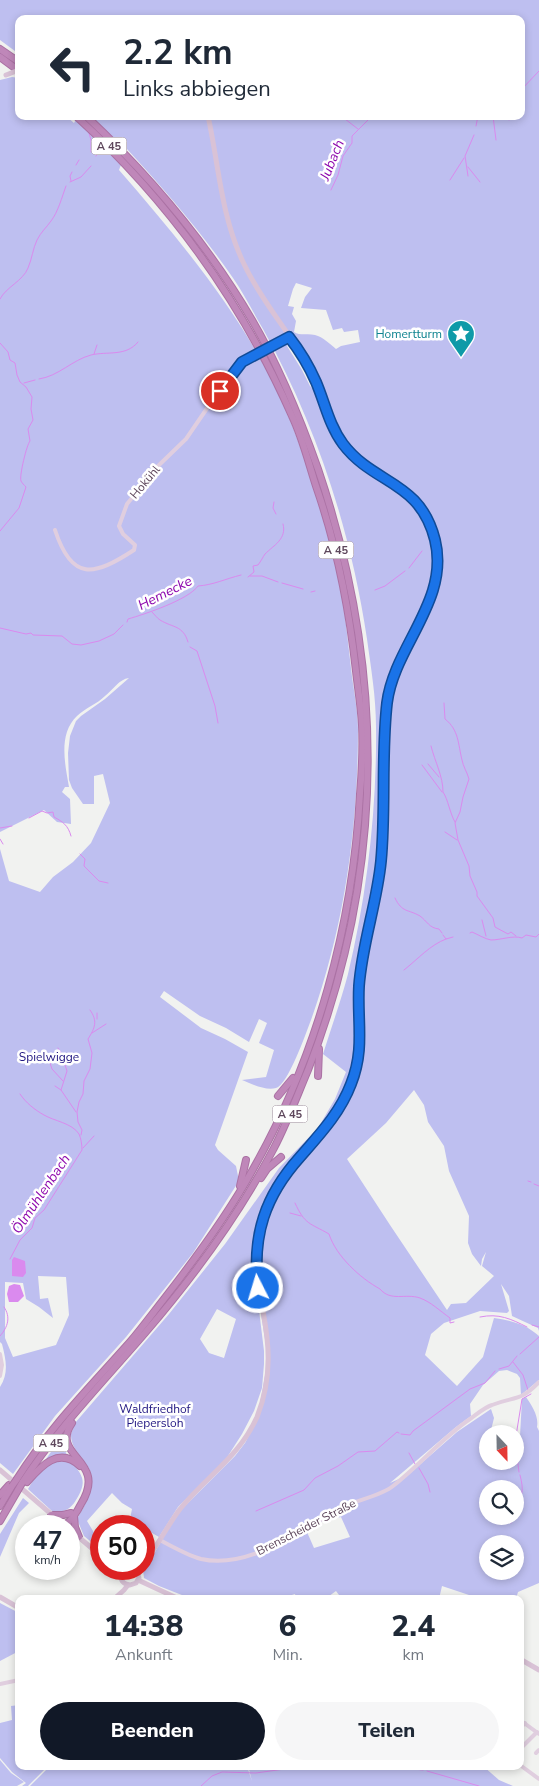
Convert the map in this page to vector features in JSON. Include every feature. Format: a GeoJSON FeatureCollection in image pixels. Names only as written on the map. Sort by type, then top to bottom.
{"type":"FeatureCollection","features":[{"type":"Feature","properties":{"kind":"highway"},"geometry":{"type":"LineString","coordinates":[[0,49],[15,59]]}},
{"type":"Feature","properties":{"kind":"highway"},"geometry":{"type":"LineString","coordinates":[[0,57],[15,67]]}},
{"type":"Feature","properties":{"kind":"highway","name":"A 45"},"geometry":{"type":"LineString","coordinates":[[0,1521],[15,1489],[42,1442],[133,1339],[180,1278],[234,1200],[266,1146],[305,1057],[332,971],[347,911],[355,865],[359,819],[362,726],[345,591],[336,549],[294,420],[248,327],[192,242],[142,176],[80,120]]}},
{"type":"Feature","properties":{"kind":"highway","name":"A 45"},"geometry":{"type":"LineString","coordinates":[[20,1480],[191,1276],[226,1230],[273,1149],[293,1107],[322,1033],[339,980],[362,866],[366,818],[368,715],[365,677],[351,588],[326,493],[300,417],[274,361],[244,307],[202,243],[90,120]]}},
{"type":"Feature","properties":{"kind":"highway"},"geometry":{"type":"LineString","coordinates":[[318,1076],[318,1056],[322,1033]]}},
{"type":"Feature","properties":{"kind":"highway"},"geometry":{"type":"LineString","coordinates":[[278,1096],[289,1084],[305,1057]]}},
{"type":"Feature","properties":{"kind":"highway"},"geometry":{"type":"LineString","coordinates":[[249,1192],[267,1169],[281,1157]]}},
{"type":"Feature","properties":{"kind":"highway"},"geometry":{"type":"LineString","coordinates":[[234,1200],[241,1184],[246,1160]]}},
{"type":"Feature","properties":{"kind":"highway"},"geometry":{"type":"LineString","coordinates":[[63,1515],[72,1514],[88,1492],[89,1477],[83,1464],[70,1448],[67,1435],[69,1426],[83,1405]]}},
{"type":"Feature","properties":{"kind":"highway"},"geometry":{"type":"LineString","coordinates":[[0,1495],[15,1489],[20,1480],[51,1460],[65,1458],[74,1461],[84,1471],[86,1483],[83,1496],[72,1514]]}},
{"type":"Feature","properties":{"kind":"highway","name":"A 45"},"geometry":{"type":"LineString","coordinates":[[0,1506],[15,1489]]}},
{"type":"Feature","properties":{"kind":"main road"},"geometry":{"type":"LineString","coordinates":[[3,76],[15,72]]}},
{"type":"Feature","properties":{"kind":"main road"},"geometry":{"type":"LineString","coordinates":[[155,1547],[180,1509],[236,1452],[252,1428],[261,1405],[266,1385],[269,1356],[256,1272],[258,1237],[267,1206],[277,1186],[336,1113],[349,1090],[357,1066],[360,1042],[359,984],[381,860],[388,701],[394,674],[432,596],[438,558],[433,532],[418,504],[404,490],[360,462],[344,445],[329,419],[313,375],[257,289],[235,245],[222,202],[213,135],[209,120]]}},
{"type":"Feature","properties":{"kind":"main road"},"geometry":{"type":"LineString","coordinates":[[0,1470],[52,1515]]}},
{"type":"Feature","properties":{"kind":"main road"},"geometry":{"type":"LineString","coordinates":[[80,1538],[90,1546]]}},
{"type":"Feature","properties":{"kind":"main road"},"geometry":{"type":"LineString","coordinates":[[121,1580],[128,1585]]}},
{"type":"Feature","properties":{"kind":"main road"},"geometry":{"type":"LineString","coordinates":[[118,1595],[128,1585],[138,1580],[170,1595]]}},
{"type":"Feature","properties":{"kind":"main road"},"geometry":{"type":"LineString","coordinates":[[0,1597],[15,1606]]}},
{"type":"Feature","properties":{"kind":"main road"},"geometry":{"type":"LineString","coordinates":[[524,1661],[539,1670]]}},
{"type":"Feature","properties":{"kind":"street","name":"Hokühl"},"geometry":{"type":"LineString","coordinates":[[55,530],[67,558],[73,564],[84,569],[102,568],[134,550],[135,545],[123,534],[120,526],[127,504],[158,466],[184,442],[210,404],[245,360],[289,337]]}},
{"type":"Feature","properties":{"kind":"street"},"geometry":{"type":"LineString","coordinates":[[0,1354],[2,1365],[0,1376]]}},
{"type":"Feature","properties":{"kind":"street","name":"Brenscheider Straße"},"geometry":{"type":"LineString","coordinates":[[160,1540],[185,1553],[212,1560],[230,1560],[249,1556],[288,1538],[343,1508],[388,1490],[455,1430],[470,1419],[491,1405],[527,1394],[539,1382]]}},
{"type":"Feature","properties":{"kind":"street"},"geometry":{"type":"LineString","coordinates":[[0,1684],[15,1681]]}},
{"type":"Feature","properties":{"kind":"street"},"geometry":{"type":"LineString","coordinates":[[524,1745],[538,1733],[525,1722]]}},
{"type":"Feature","properties":{"kind":"street"},"geometry":{"type":"LineString","coordinates":[[524,1769],[539,1779]]}},
{"type":"Feature","properties":{"kind":"green space"},"geometry":{"type":"Polygon","coordinates":[[[0,0],[539,0],[539,1331],[538,1328],[512,1316],[509,1296],[501,1284],[509,1311],[507,1313],[480,1311],[444,1323],[431,1334],[425,1355],[457,1386],[483,1357],[494,1318],[506,1320],[524,1326],[539,1336],[539,1380],[521,1395],[520,1378],[517,1374],[507,1370],[499,1371],[483,1385],[470,1404],[471,1416],[390,1483],[408,1475],[457,1432],[491,1409],[494,1418],[492,1425],[479,1425],[479,1470],[524,1470],[524,1425],[521,1425],[522,1399],[526,1397],[536,1415],[539,1431],[539,1583],[518,1592],[517,1595],[469,1595],[442,1586],[440,1595],[339,1595],[336,1591],[330,1595],[182,1595],[148,1580],[155,1580],[155,1552],[172,1522],[181,1510],[235,1456],[245,1443],[257,1420],[268,1359],[259,1301],[264,1351],[262,1388],[254,1411],[226,1459],[178,1507],[159,1537],[155,1535],[155,1515],[131,1515],[132,1509],[122,1503],[112,1493],[92,1515],[90,1515],[87,1521],[90,1526],[90,1541],[84,1536],[80,1526],[79,1515],[89,1495],[92,1479],[89,1468],[77,1452],[72,1440],[71,1434],[75,1423],[169,1314],[225,1244],[279,1168],[318,1128],[335,1099],[346,1072],[323,1054],[348,974],[361,914],[370,852],[375,789],[376,716],[367,639],[360,599],[341,519],[315,440],[282,365],[237,284],[196,228],[127,149],[119,170],[172,232],[222,298],[244,332],[265,367],[283,403],[317,498],[334,556],[342,596],[357,714],[357,767],[352,841],[340,914],[322,985],[301,1046],[291,1069],[281,1085],[268,1089],[242,1080],[266,1077],[274,1050],[259,1043],[267,1023],[259,1019],[249,1042],[226,1028],[200,1016],[164,991],[160,997],[201,1028],[248,1052],[215,1145],[236,1166],[239,1181],[193,1253],[126,1337],[55,1416],[13,1474],[0,1463],[0,1387],[5,1377],[6,1366],[0,1342],[0,849],[9,881],[40,892],[53,877],[73,862],[91,843],[110,803],[103,774],[94,776],[94,804],[83,804],[72,788],[69,780],[68,753],[70,736],[76,721],[81,716],[105,699],[129,678],[119,683],[102,699],[80,713],[67,731],[64,750],[69,787],[65,787],[62,792],[70,799],[71,824],[57,822],[44,810],[0,832],[0,80],[15,77],[15,120],[71,120],[74,123],[76,120],[525,120],[525,15],[15,15],[15,51],[0,40],[0,0]],[[296,283],[288,306],[294,307],[292,314],[296,321],[294,332],[318,336],[336,349],[360,342],[358,330],[344,332],[342,328],[333,330],[326,310],[301,308],[305,297],[312,288],[296,283]],[[289,340],[287,346],[310,386],[317,393],[310,373],[289,340]],[[414,1090],[386,1123],[347,1159],[447,1310],[451,1304],[466,1303],[494,1276],[482,1266],[486,1252],[481,1266],[472,1254],[468,1243],[469,1216],[449,1171],[444,1146],[428,1122],[424,1105],[414,1090]],[[38,1276],[40,1299],[48,1298],[53,1318],[26,1299],[23,1283],[5,1282],[5,1338],[13,1357],[56,1345],[69,1315],[66,1277],[38,1276]],[[217,1309],[200,1339],[209,1353],[224,1358],[236,1319],[217,1309]],[[341,1517],[310,1524],[256,1550],[258,1556],[307,1532],[314,1548],[350,1537],[341,1517]]]}},
{"type":"Feature","properties":{"kind":"green space"},"geometry":{"type":"Polygon","coordinates":[[[63,1435],[66,1453],[83,1480],[80,1492],[71,1506],[64,1511],[53,1512],[28,1489],[63,1435]]]}},
{"type":"Feature","properties":{"kind":"green space"},"geometry":{"type":"Polygon","coordinates":[[[23,1498],[29,1503],[18,1515],[15,1515],[15,1522],[0,1557],[0,1534],[23,1498]]]}},
{"type":"Feature","properties":{"kind":"green space"},"geometry":{"type":"Polygon","coordinates":[[[0,1603],[15,1611],[15,1653],[0,1661],[0,1603]]]}},
{"type":"Feature","properties":{"kind":"green space"},"geometry":{"type":"Polygon","coordinates":[[[11,1706],[15,1706],[15,1770],[44,1770],[28,1786],[22,1786],[26,1783],[12,1772],[0,1758],[0,1723],[12,1720],[11,1706]]]}},
{"type":"Feature","properties":{"kind":"green space"},"geometry":{"type":"Polygon","coordinates":[[[0,1760],[11,1773],[24,1782],[17,1786],[0,1786],[0,1760]]]}},
{"type":"Feature","properties":{"kind":"green space"},"geometry":{"type":"Polygon","coordinates":[[[46,1770],[248,1770],[252,1781],[249,1770],[488,1770],[499,1780],[513,1786],[30,1786],[46,1770]]]}},
{"type":"Feature","properties":{"kind":"shaded area"},"geometry":{"type":"Polygon","coordinates":[[[14,1257],[25,1261],[26,1273],[23,1277],[12,1276],[12,1260],[14,1257]]]}},
{"type":"Feature","properties":{"kind":"shaded area"},"geometry":{"type":"Polygon","coordinates":[[[14,1284],[20,1285],[24,1296],[18,1302],[9,1302],[7,1294],[9,1286],[14,1284]]]}},
{"type":"Feature","properties":{"kind":"waterway","name":"Jubach"},"geometry":{"type":"LineString","coordinates":[[525,86],[539,71]]}},
{"type":"Feature","properties":{"kind":"waterway"},"geometry":{"type":"LineString","coordinates":[[346,120],[358,129]]}},
{"type":"Feature","properties":{"kind":"waterway","name":"Jubach"},"geometry":{"type":"LineString","coordinates":[[331,190],[338,175],[343,156],[352,143],[352,136],[368,120]]}},
{"type":"Feature","properties":{"kind":"waterway"},"geometry":{"type":"LineString","coordinates":[[476,126],[477,120]]}},
{"type":"Feature","properties":{"kind":"waterway"},"geometry":{"type":"LineString","coordinates":[[494,120],[496,140]]}},
{"type":"Feature","properties":{"kind":"waterway"},"geometry":{"type":"LineString","coordinates":[[89,133],[91,152]]}},
{"type":"Feature","properties":{"kind":"waterway"},"geometry":{"type":"LineString","coordinates":[[468,176],[465,156],[474,135]]}},
{"type":"Feature","properties":{"kind":"waterway"},"geometry":{"type":"LineString","coordinates":[[96,156],[101,148]]}},
{"type":"Feature","properties":{"kind":"waterway"},"geometry":{"type":"LineString","coordinates":[[450,180],[464,158]]}},
{"type":"Feature","properties":{"kind":"waterway"},"geometry":{"type":"LineString","coordinates":[[76,165],[79,160]]}},
{"type":"Feature","properties":{"kind":"waterway"},"geometry":{"type":"LineString","coordinates":[[70,182],[81,177],[91,166]]}},
{"type":"Feature","properties":{"kind":"waterway"},"geometry":{"type":"LineString","coordinates":[[468,167],[480,182]]}},
{"type":"Feature","properties":{"kind":"waterway"},"geometry":{"type":"LineString","coordinates":[[71,181],[70,176],[72,172]]}},
{"type":"Feature","properties":{"kind":"waterway"},"geometry":{"type":"LineString","coordinates":[[0,299],[26,273],[34,246],[56,213],[66,186]]}},
{"type":"Feature","properties":{"kind":"waterway"},"geometry":{"type":"LineString","coordinates":[[39,379],[53,375],[84,357],[122,352],[133,347],[138,342]]}},
{"type":"Feature","properties":{"kind":"waterway"},"geometry":{"type":"LineString","coordinates":[[0,343],[8,352],[10,360],[15,363],[20,382],[26,387],[32,397],[31,409],[33,420],[28,429],[30,441],[21,473],[21,481],[26,487],[19,508],[0,531]]}},
{"type":"Feature","properties":{"kind":"waterway"},"geometry":{"type":"LineString","coordinates":[[94,354],[97,345]]}},
{"type":"Feature","properties":{"kind":"waterway"},"geometry":{"type":"LineString","coordinates":[[24,383],[35,380]]}},
{"type":"Feature","properties":{"kind":"waterway","name":"Hemecke"},"geometry":{"type":"LineString","coordinates":[[274,502],[273,508],[276,514]]}},
{"type":"Feature","properties":{"kind":"waterway","name":"Hemecke"},"geometry":{"type":"LineString","coordinates":[[248,577],[254,572],[253,566],[258,565],[265,554],[281,538],[284,529],[283,524]]}},
{"type":"Feature","properties":{"kind":"waterway"},"geometry":{"type":"LineString","coordinates":[[409,568],[422,551]]}},
{"type":"Feature","properties":{"kind":"waterway"},"geometry":{"type":"LineString","coordinates":[[375,590],[385,586],[405,571]]}},
{"type":"Feature","properties":{"kind":"waterway","name":"Hemecke"},"geometry":{"type":"LineString","coordinates":[[127,622],[128,619],[176,601],[198,586],[241,575]]}},
{"type":"Feature","properties":{"kind":"waterway"},"geometry":{"type":"LineString","coordinates":[[250,576],[262,576],[278,582]]}},
{"type":"Feature","properties":{"kind":"waterway"},"geometry":{"type":"LineString","coordinates":[[282,583],[303,589]]}},
{"type":"Feature","properties":{"kind":"waterway"},"geometry":{"type":"LineString","coordinates":[[311,592],[315,591]]}},
{"type":"Feature","properties":{"kind":"waterway"},"geometry":{"type":"LineString","coordinates":[[152,612],[160,620],[180,630],[188,642]]}},
{"type":"Feature","properties":{"kind":"waterway","name":"Hemecke"},"geometry":{"type":"LineString","coordinates":[[0,628],[26,634],[31,633],[33,635],[62,636],[72,644],[81,645],[99,641],[114,634],[123,625]]}},
{"type":"Feature","properties":{"kind":"waterway"},"geometry":{"type":"LineString","coordinates":[[190,647],[197,651],[215,706],[218,723]]}},
{"type":"Feature","properties":{"kind":"waterway"},"geometry":{"type":"LineString","coordinates":[[444,703],[445,719],[453,728],[469,779],[455,823],[458,840],[469,866],[470,876],[477,896],[493,918],[495,927],[508,934],[511,932],[516,936]]}},
{"type":"Feature","properties":{"kind":"waterway"},"geometry":{"type":"LineString","coordinates":[[431,746],[443,786],[443,792],[455,822]]}},
{"type":"Feature","properties":{"kind":"waterway"},"geometry":{"type":"LineString","coordinates":[[428,764],[439,777]]}},
{"type":"Feature","properties":{"kind":"waterway"},"geometry":{"type":"LineString","coordinates":[[422,765],[442,792]]}},
{"type":"Feature","properties":{"kind":"waterway"},"geometry":{"type":"LineString","coordinates":[[29,818],[42,811],[47,813],[53,812],[54,817],[67,826],[71,836]]}},
{"type":"Feature","properties":{"kind":"waterway"},"geometry":{"type":"LineString","coordinates":[[0,828],[12,826]]}},
{"type":"Feature","properties":{"kind":"waterway"},"geometry":{"type":"LineString","coordinates":[[445,832],[457,840]]}},
{"type":"Feature","properties":{"kind":"waterway"},"geometry":{"type":"LineString","coordinates":[[0,839],[3,844]]}},
{"type":"Feature","properties":{"kind":"waterway"},"geometry":{"type":"LineString","coordinates":[[80,854],[85,859],[84,866],[99,881],[108,883]]}},
{"type":"Feature","properties":{"kind":"waterway"},"geometry":{"type":"LineString","coordinates":[[395,898],[400,906],[420,916],[430,926],[439,929],[442,933]]}},
{"type":"Feature","properties":{"kind":"waterway"},"geometry":{"type":"LineString","coordinates":[[482,920],[486,936]]}},
{"type":"Feature","properties":{"kind":"waterway"},"geometry":{"type":"LineString","coordinates":[[470,933],[472,932],[491,940],[522,938],[526,935],[536,937],[539,934]]}},
{"type":"Feature","properties":{"kind":"waterway"},"geometry":{"type":"LineString","coordinates":[[443,935],[446,939],[453,937]]}},
{"type":"Feature","properties":{"kind":"waterway"},"geometry":{"type":"LineString","coordinates":[[404,970],[429,949],[446,939]]}},
{"type":"Feature","properties":{"kind":"waterway"},"geometry":{"type":"LineString","coordinates":[[81,1135],[82,1130],[78,1122],[77,1112],[83,1094],[84,1081],[90,1069],[92,1053],[88,1039],[95,1024],[90,1010]]}},
{"type":"Feature","properties":{"kind":"waterway"},"geometry":{"type":"LineString","coordinates":[[97,1013],[97,1019]]}},
{"type":"Feature","properties":{"kind":"waterway"},"geometry":{"type":"LineString","coordinates":[[92,1033],[106,1024]]}},
{"type":"Feature","properties":{"kind":"waterway"},"geometry":{"type":"LineString","coordinates":[[58,1048],[67,1071],[61,1090],[76,1112]]}},
{"type":"Feature","properties":{"kind":"waterway"},"geometry":{"type":"LineString","coordinates":[[48,1057],[52,1069],[63,1081]]}},
{"type":"Feature","properties":{"kind":"waterway"},"geometry":{"type":"LineString","coordinates":[[55,1086],[61,1090]]}},
{"type":"Feature","properties":{"kind":"waterway","name":"Ölmühlenbach"},"geometry":{"type":"LineString","coordinates":[[10,1259],[20,1240],[32,1228],[35,1218],[44,1210],[82,1150],[80,1137],[76,1130],[37,1111],[20,1094]]}},
{"type":"Feature","properties":{"kind":"waterway"},"geometry":{"type":"LineString","coordinates":[[83,1148],[94,1136]]}},
{"type":"Feature","properties":{"kind":"waterway"},"geometry":{"type":"LineString","coordinates":[[534,1184],[539,1186]]}},
{"type":"Feature","properties":{"kind":"waterway"},"geometry":{"type":"LineString","coordinates":[[295,1203],[305,1220],[329,1234],[343,1258],[365,1279],[389,1295],[420,1298],[432,1304],[450,1318],[450,1323],[454,1322]]}},
{"type":"Feature","properties":{"kind":"waterway"},"geometry":{"type":"LineString","coordinates":[[290,1213],[301,1216]]}},
{"type":"Feature","properties":{"kind":"waterway","name":"Ölmühlenbach"},"geometry":{"type":"LineString","coordinates":[[0,1336],[8,1322],[4,1307]]}},
{"type":"Feature","properties":{"kind":"waterway"},"geometry":{"type":"LineString","coordinates":[[480,1317],[499,1316],[527,1327]]}},
{"type":"Feature","properties":{"kind":"waterway"},"geometry":{"type":"LineString","coordinates":[[532,1325],[539,1327]]}},
{"type":"Feature","properties":{"kind":"waterway"},"geometry":{"type":"LineString","coordinates":[[520,1354],[539,1337]]}},
{"type":"Feature","properties":{"kind":"waterway"},"geometry":{"type":"LineString","coordinates":[[499,1369],[509,1366],[517,1356]]}},
{"type":"Feature","properties":{"kind":"waterway"},"geometry":{"type":"LineString","coordinates":[[513,1362],[523,1375],[528,1390]]}},
{"type":"Feature","properties":{"kind":"waterway"},"geometry":{"type":"LineString","coordinates":[[401,1434],[410,1435],[470,1389],[485,1383],[495,1371]]}},
{"type":"Feature","properties":{"kind":"waterway"},"geometry":{"type":"LineString","coordinates":[[519,1472],[515,1442],[522,1399],[531,1394]]}},
{"type":"Feature","properties":{"kind":"waterway"},"geometry":{"type":"LineString","coordinates":[[256,1511],[304,1490],[315,1478],[338,1466],[358,1452],[375,1451],[397,1432],[399,1433]]}},
{"type":"Feature","properties":{"kind":"waterway"},"geometry":{"type":"LineString","coordinates":[[409,1453],[415,1464]]}},
{"type":"Feature","properties":{"kind":"waterway"},"geometry":{"type":"LineString","coordinates":[[419,1468],[428,1484],[430,1492]]}},
{"type":"Feature","properties":{"kind":"waterway"},"geometry":{"type":"LineString","coordinates":[[520,1475],[521,1480]]}},
{"type":"Feature","properties":{"kind":"waterway"},"geometry":{"type":"LineString","coordinates":[[201,1786],[212,1776],[222,1772],[256,1773],[277,1770]]}},
{"type":"Feature","properties":{"kind":"waterway"},"geometry":{"type":"LineString","coordinates":[[427,1771],[479,1786]]}},
{"type":"Feature","properties":{"kind":"place","name":"Homertturm"},"geometry":{"type":"Point","coordinates":[461,358]}},
{"type":"Feature","properties":{"kind":"route"},"geometry":{"type":"LineString","coordinates":[[220,391],[242,362],[289,337],[303,356],[316,380],[329,419],[339,438],[349,452],[360,462],[400,486],[418,504],[429,522],[438,551],[436,582],[432,596],[421,621],[401,657],[394,674],[388,701],[381,860],[359,984],[361,1030],[357,1066],[349,1090],[336,1113],[290,1168],[267,1206],[261,1222],[256,1249],[258,1288]]}},
{"type":"Feature","properties":{"kind":"park label","name":"Spielwigge"},"geometry":{"type":"Point","coordinates":[49,1057]}},
{"type":"Feature","properties":{"kind":"park label","name":"Waldfriedhof Piepersloh"},"geometry":{"type":"Point","coordinates":[155,1416]}}]}
